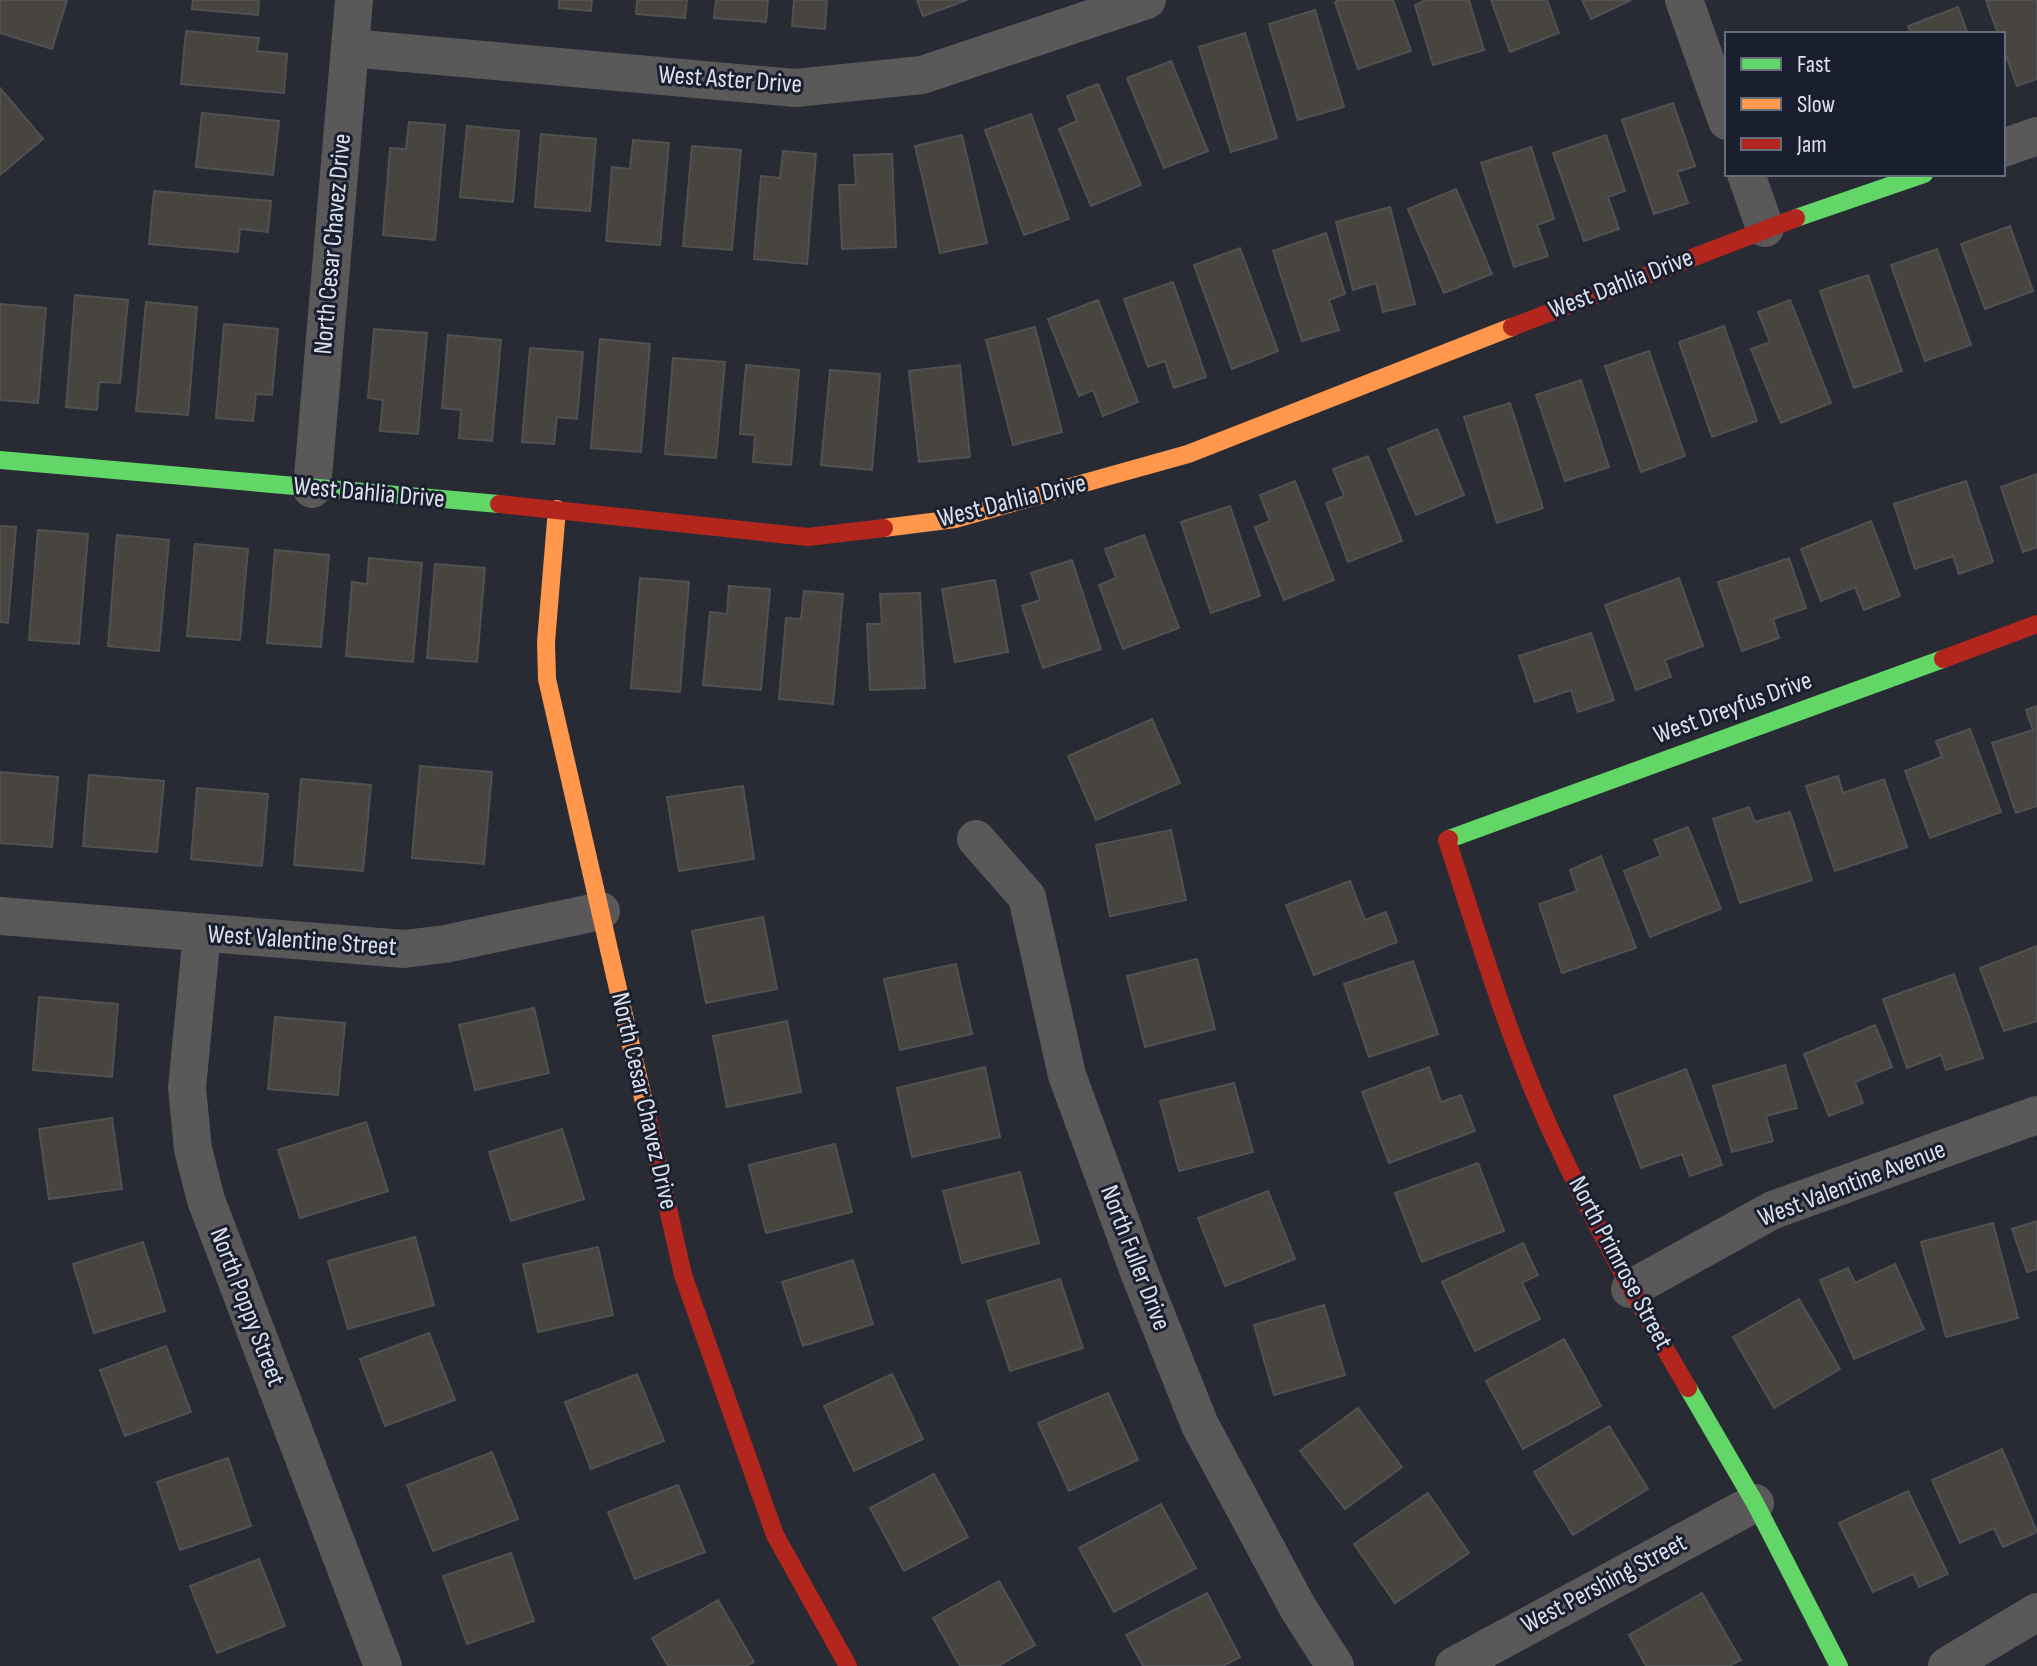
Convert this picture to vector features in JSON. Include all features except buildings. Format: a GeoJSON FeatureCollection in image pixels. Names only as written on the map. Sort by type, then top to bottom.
{"type":"FeatureCollection","features":[{"type":"Feature","properties":{"kind":"street","name":"North Cesar Chavez Drive"},"geometry":{"type":"LineString","coordinates":[[312,489],[354,0]]}},
{"type":"Feature","properties":{"kind":"street","name":"West Aster Drive"},"geometry":{"type":"LineString","coordinates":[[350,48],[795,88],[922,75],[1147,0]]}},
{"type":"Feature","properties":{"kind":"street"},"geometry":{"type":"LineString","coordinates":[[1684,0],[1725,115]]}},
{"type":"Feature","properties":{"kind":"street"},"geometry":{"type":"LineString","coordinates":[[2005,147],[2037,136]]}},
{"type":"Feature","properties":{"kind":"street"},"geometry":{"type":"LineString","coordinates":[[1747,176],[1765,228]]}},
{"type":"Feature","properties":{"kind":"street","name":"West Dahlia Drive"},"geometry":{"type":"LineString","coordinates":[[0,460],[557,509],[808,537],[955,519],[1188,454],[1765,228],[1918,176]]}},
{"type":"Feature","properties":{"kind":"street","name":"North Cesar Chavez Drive"},"geometry":{"type":"LineString","coordinates":[[557,509],[546,642],[547,679],[683,1275],[775,1535],[848,1666]]}},
{"type":"Feature","properties":{"kind":"street","name":"West Dreyfus Drive"},"geometry":{"type":"LineString","coordinates":[[1447,840],[2037,624]]}},
{"type":"Feature","properties":{"kind":"street","name":"North Fuller Drive"},"geometry":{"type":"LineString","coordinates":[[976,839],[1027,897],[1067,1075],[1139,1272],[1200,1425],[1298,1608],[1335,1666]]}},
{"type":"Feature","properties":{"kind":"street","name":"North Primrose Street"},"geometry":{"type":"LineString","coordinates":[[1447,840],[1511,1033],[1551,1131],[1630,1289],[1755,1503],[1839,1666]]}},
{"type":"Feature","properties":{"kind":"street","name":"West Valentine Street"},"geometry":{"type":"LineString","coordinates":[[0,916],[404,949],[445,944],[601,911]]}},
{"type":"Feature","properties":{"kind":"street","name":"North Poppy Street"},"geometry":{"type":"LineString","coordinates":[[202,933],[187,1088],[193,1149],[206,1200],[383,1666]]}},
{"type":"Feature","properties":{"kind":"street","name":"West Valentine Avenue"},"geometry":{"type":"LineString","coordinates":[[1630,1289],[1773,1210],[2037,1115]]}},
{"type":"Feature","properties":{"kind":"street","name":"West Pershing Street"},"geometry":{"type":"LineString","coordinates":[[1454,1666],[1755,1503]]}},
{"type":"Feature","properties":{"kind":"street"},"geometry":{"type":"LineString","coordinates":[[1947,1666],[2037,1612]]}},
{"type":"Feature","properties":{"kind":"traffic: fast"},"geometry":{"type":"LineString","coordinates":[[1796,218],[1918,176]]}},
{"type":"Feature","properties":{"kind":"traffic: fast"},"geometry":{"type":"LineString","coordinates":[[0,460],[499,504]]}},
{"type":"Feature","properties":{"kind":"traffic: fast"},"geometry":{"type":"LineString","coordinates":[[1449,839],[1943,659]]}},
{"type":"Feature","properties":{"kind":"traffic: fast"},"geometry":{"type":"LineString","coordinates":[[1688,1388],[1755,1503],[1839,1666]]}},
{"type":"Feature","properties":{"kind":"traffic: slow"},"geometry":{"type":"LineString","coordinates":[[884,528],[955,519],[1188,454],[1512,327]]}},
{"type":"Feature","properties":{"kind":"traffic: slow"},"geometry":{"type":"LineString","coordinates":[[557,509],[546,642],[547,679],[646,1111]]}},
{"type":"Feature","properties":{"kind":"traffic: jam"},"geometry":{"type":"LineString","coordinates":[[1512,327],[1796,218]]}},
{"type":"Feature","properties":{"kind":"traffic: jam"},"geometry":{"type":"LineString","coordinates":[[499,504],[808,537],[884,528]]}},
{"type":"Feature","properties":{"kind":"traffic: jam"},"geometry":{"type":"LineString","coordinates":[[1943,659],[2037,624]]}},
{"type":"Feature","properties":{"kind":"traffic: jam"},"geometry":{"type":"LineString","coordinates":[[1449,839],[1495,987],[1535,1096],[1599,1230],[1688,1388]]}},
{"type":"Feature","properties":{"kind":"traffic: jam"},"geometry":{"type":"LineString","coordinates":[[646,1111],[683,1275],[775,1535],[848,1666]]}}]}
